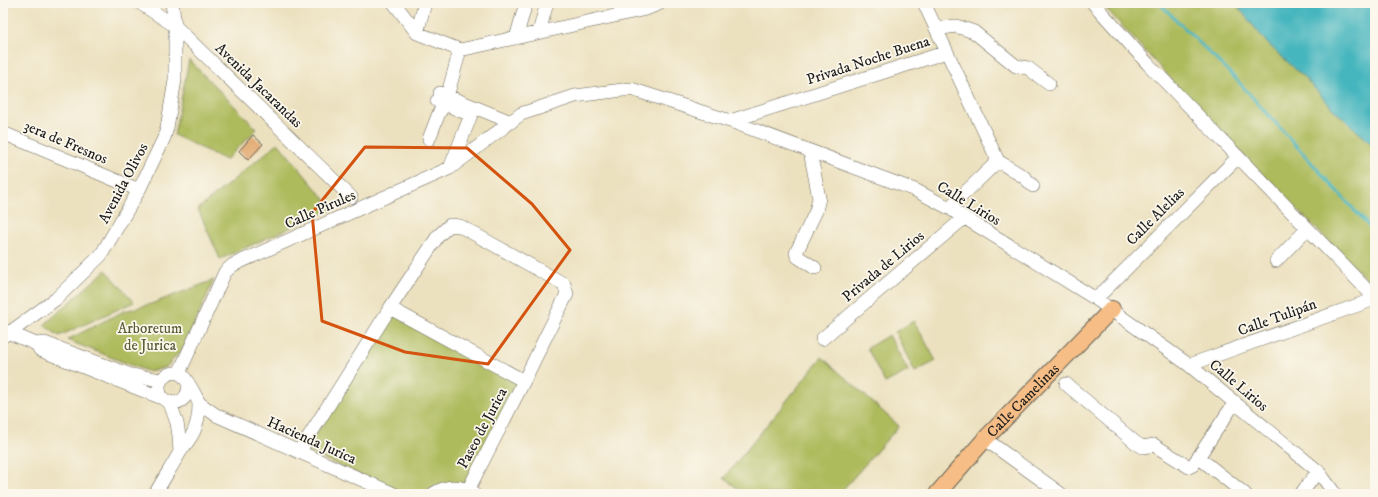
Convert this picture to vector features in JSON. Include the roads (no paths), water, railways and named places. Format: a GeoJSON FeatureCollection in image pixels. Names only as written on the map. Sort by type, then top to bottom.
{"type":"FeatureCollection","features":[{"type":"Feature","properties":{"kind":"main road","name":"Calle Camelinas"},"geometry":{"type":"LineString","coordinates":[[937,494],[985,439],[1112,309]]}},
{"type":"Feature","properties":{"kind":"street","name":"Avenida Jacarandas"},"geometry":{"type":"LineString","coordinates":[[140,3],[175,26],[351,197]]}},
{"type":"Feature","properties":{"kind":"street","name":"Avenida Olivos"},"geometry":{"type":"LineString","coordinates":[[5,333],[56,299],[101,255],[139,190],[164,138],[167,128],[175,80],[175,26],[172,3]]}},
{"type":"Feature","properties":{"kind":"street"},"geometry":{"type":"LineString","coordinates":[[394,3],[417,33],[456,48],[516,38],[660,3]]}},
{"type":"Feature","properties":{"kind":"street"},"geometry":{"type":"LineString","coordinates":[[417,33],[425,3]]}},
{"type":"Feature","properties":{"kind":"street"},"geometry":{"type":"LineString","coordinates":[[516,38],[526,3]]}},
{"type":"Feature","properties":{"kind":"street"},"geometry":{"type":"LineString","coordinates":[[539,32],[547,3]]}},
{"type":"Feature","properties":{"kind":"street"},"geometry":{"type":"LineString","coordinates":[[924,3],[947,52]]}},
{"type":"Feature","properties":{"kind":"street"},"geometry":{"type":"LineString","coordinates":[[1093,3],[1148,64],[1375,300]]}},
{"type":"Feature","properties":{"kind":"street"},"geometry":{"type":"LineString","coordinates":[[936,29],[956,26],[974,32],[1016,66],[1028,68],[1049,84]]}},
{"type":"Feature","properties":{"kind":"street"},"geometry":{"type":"LineString","coordinates":[[429,139],[442,101],[456,48]]}},
{"type":"Feature","properties":{"kind":"street","name":"Privada Noche Buena"},"geometry":{"type":"LineString","coordinates":[[730,121],[947,52],[998,161]]}},
{"type":"Feature","properties":{"kind":"street","name":"Calle Lirios"},"geometry":{"type":"LineString","coordinates":[[516,118],[575,96],[631,89],[730,121],[915,190],[949,208],[1112,309],[1189,365],[1235,402],[1318,471],[1335,494]]}},
{"type":"Feature","properties":{"kind":"street"},"geometry":{"type":"LineString","coordinates":[[442,101],[473,111],[516,118]]}},
{"type":"Feature","properties":{"kind":"street"},"geometry":{"type":"LineString","coordinates":[[450,168],[473,111]]}},
{"type":"Feature","properties":{"kind":"street","name":"Calle Pirules"},"geometry":{"type":"LineString","coordinates":[[179,373],[225,272],[233,265],[450,168],[516,118]]}},
{"type":"Feature","properties":{"kind":"street","name":"3era de Fresnos"},"geometry":{"type":"LineString","coordinates":[[3,133],[139,190]]}},
{"type":"Feature","properties":{"kind":"street"},"geometry":{"type":"LineString","coordinates":[[810,151],[819,198],[816,211],[796,253],[798,257],[815,268]]}},
{"type":"Feature","properties":{"kind":"street","name":"Calle Alelias"},"geometry":{"type":"LineString","coordinates":[[1096,299],[1238,157]]}},
{"type":"Feature","properties":{"kind":"street"},"geometry":{"type":"LineString","coordinates":[[949,208],[998,161],[1024,177],[1033,186]]}},
{"type":"Feature","properties":{"kind":"street","name":"Privada de Lirios"},"geometry":{"type":"LineString","coordinates":[[822,339],[964,218]]}},
{"type":"Feature","properties":{"kind":"street","name":"Paseo de Jurica"},"geometry":{"type":"LineString","coordinates":[[299,452],[390,308],[438,236],[450,225],[460,226],[564,284],[567,294],[471,492],[459,487],[450,487],[433,494]]}},
{"type":"Feature","properties":{"kind":"street"},"geometry":{"type":"LineString","coordinates":[[1276,261],[1307,229]]}},
{"type":"Feature","properties":{"kind":"street","name":"Calle Tulipán"},"geometry":{"type":"LineString","coordinates":[[1189,365],[1375,300]]}},
{"type":"Feature","properties":{"kind":"street"},"geometry":{"type":"LineString","coordinates":[[390,308],[524,381]]}},
{"type":"Feature","properties":{"kind":"street"},"geometry":{"type":"LineString","coordinates":[[5,333],[40,346],[170,401],[197,418],[216,415]]}},
{"type":"Feature","properties":{"kind":"street"},"geometry":{"type":"LineString","coordinates":[[40,346],[131,375],[161,380]]}},
{"type":"Feature","properties":{"kind":"street"},"geometry":{"type":"LineString","coordinates":[[155,494],[194,431],[197,418],[199,403],[189,385],[188,380],[179,373],[172,373],[166,375],[161,380],[159,389],[170,401],[177,423],[180,452]]}},
{"type":"Feature","properties":{"kind":"street"},"geometry":{"type":"LineString","coordinates":[[1066,384],[1136,443],[1143,447],[1154,445],[1189,467],[1193,465],[1235,402]]}},
{"type":"Feature","properties":{"kind":"street"},"geometry":{"type":"LineString","coordinates":[[170,401],[184,400],[189,393],[189,385]]}},
{"type":"Feature","properties":{"kind":"street","name":"Hacienda Jurica"},"geometry":{"type":"LineString","coordinates":[[199,403],[216,415],[394,494]]}},
{"type":"Feature","properties":{"kind":"street"},"geometry":{"type":"LineString","coordinates":[[985,439],[1061,494]]}},
{"type":"Feature","properties":{"kind":"street"},"geometry":{"type":"LineString","coordinates":[[1198,457],[1245,494]]}},
{"type":"Feature","properties":{"kind":"street"},"geometry":{"type":"LineString","coordinates":[[1301,494],[1318,471]]}},
{"type":"Feature","properties":{"kind":"water"},"geometry":{"type":"Polygon","coordinates":[[[1235,3],[1375,3],[1375,147],[1335,111],[1306,79],[1267,43],[1235,3]]]}},
{"type":"Feature","properties":{"kind":"waterway"},"geometry":{"type":"LineString","coordinates":[[1159,3],[1235,78],[1375,233]]}},
{"type":"Feature","properties":{"kind":"park label","name":"Arboretum de Jurica"},"geometry":{"type":"Point","coordinates":[150,336]}}]}
